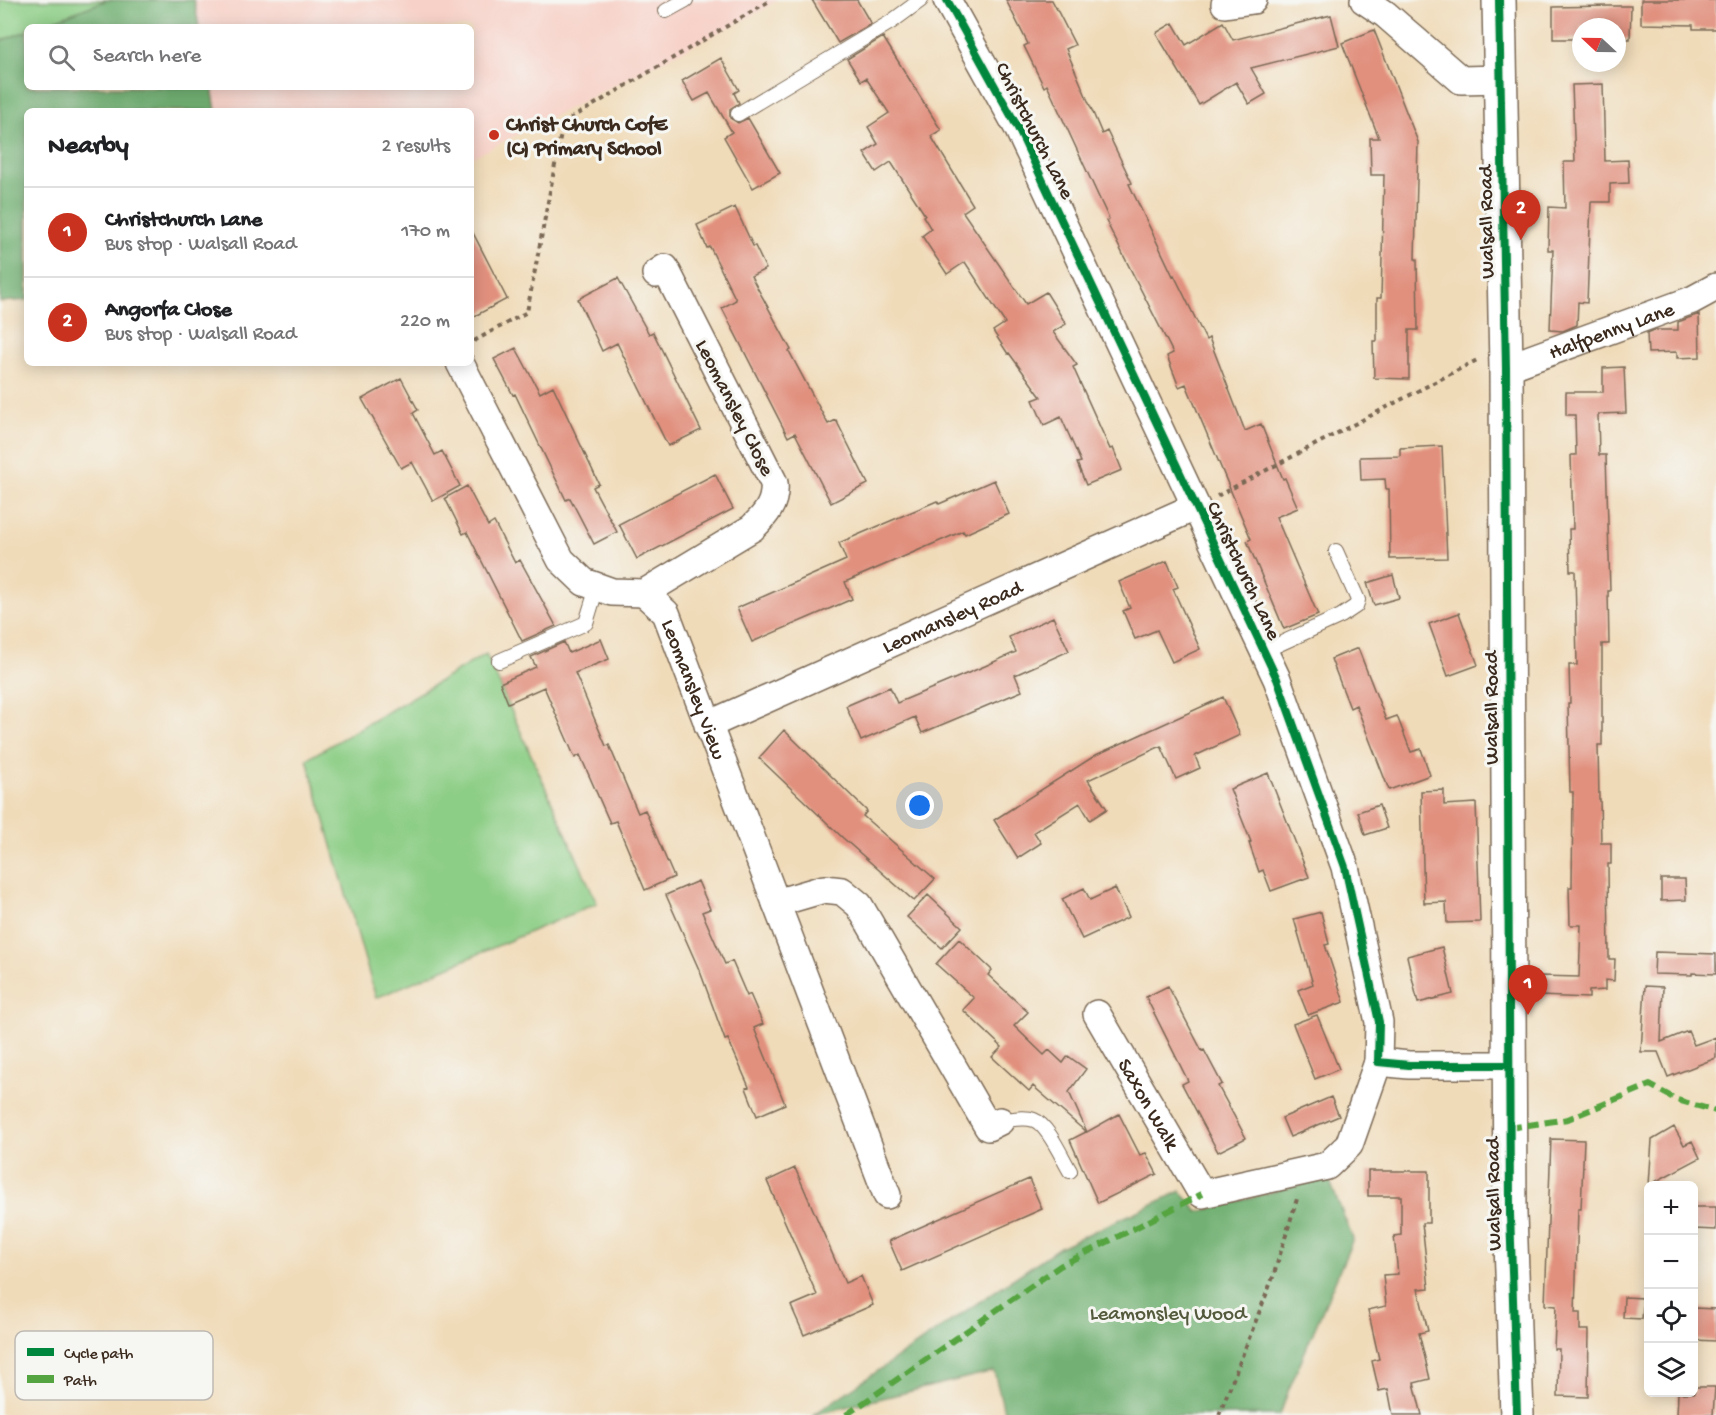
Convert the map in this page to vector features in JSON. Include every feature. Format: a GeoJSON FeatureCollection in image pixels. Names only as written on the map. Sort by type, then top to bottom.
{"type":"FeatureCollection","features":[{"type":"Feature","properties":{"kind":"street","name":"Christchurch Lane"},"geometry":{"type":"LineString","coordinates":[[948,0],[1018,128],[1277,679],[1345,867],[1379,1022],[1378,1062],[1349,1145],[1327,1166],[1202,1194]]}},
{"type":"Feature","properties":{"kind":"street"},"geometry":{"type":"LineString","coordinates":[[1225,4],[1253,0]]}},
{"type":"Feature","properties":{"kind":"street"},"geometry":{"type":"LineString","coordinates":[[1364,0],[1385,14],[1461,80],[1501,79]]}},
{"type":"Feature","properties":{"kind":"street","name":"Walsall Road"},"geometry":{"type":"LineString","coordinates":[[1499,0],[1505,357],[1510,1214],[1517,1415]]}},
{"type":"Feature","properties":{"kind":"street","name":"Leomansley Close"},"geometry":{"type":"LineString","coordinates":[[644,593],[752,528],[764,517],[775,496],[774,483],[665,268]]}},
{"type":"Feature","properties":{"kind":"street","name":"Halfpenny Lane"},"geometry":{"type":"LineString","coordinates":[[1505,357],[1692,300],[1716,287]]}},
{"type":"Feature","properties":{"kind":"street"},"geometry":{"type":"LineString","coordinates":[[458,376],[561,560],[584,582],[612,592],[644,593]]}},
{"type":"Feature","properties":{"kind":"street","name":"Leomansley Road"},"geometry":{"type":"LineString","coordinates":[[708,725],[1196,507]]}},
{"type":"Feature","properties":{"kind":"street","name":"Leomansley View"},"geometry":{"type":"LineString","coordinates":[[644,593],[666,613],[887,1195]]}},
{"type":"Feature","properties":{"kind":"street"},"geometry":{"type":"LineString","coordinates":[[776,903],[824,889],[842,891],[859,905],[988,1127],[1000,1120]]}},
{"type":"Feature","properties":{"kind":"street","name":"Saxon Walk"},"geometry":{"type":"LineString","coordinates":[[1097,1014],[1202,1194]]}},
{"type":"Feature","properties":{"kind":"street"},"geometry":{"type":"LineString","coordinates":[[1378,1062],[1409,1065],[1509,1065]]}},
{"type":"Feature","properties":{"kind":"lane"},"geometry":{"type":"LineString","coordinates":[[666,12],[686,0]]}},
{"type":"Feature","properties":{"kind":"lane"},"geometry":{"type":"LineString","coordinates":[[738,114],[891,22],[921,0]]}},
{"type":"Feature","properties":{"kind":"lane"},"geometry":{"type":"LineString","coordinates":[[1264,651],[1341,616],[1356,606],[1358,600],[1336,551]]}},
{"type":"Feature","properties":{"kind":"lane"},"geometry":{"type":"LineString","coordinates":[[499,661],[586,623],[597,586]]}},
{"type":"Feature","properties":{"kind":"lane"},"geometry":{"type":"LineString","coordinates":[[1000,1120],[1034,1120],[1046,1131],[1070,1171]]}},
{"type":"Feature","properties":{"kind":"path"},"geometry":{"type":"LineString","coordinates":[[474,341],[527,312],[563,123],[771,0]]}},
{"type":"Feature","properties":{"kind":"path"},"geometry":{"type":"LineString","coordinates":[[1196,507],[1505,357]]}},
{"type":"Feature","properties":{"kind":"path"},"geometry":{"type":"LineString","coordinates":[[1218,1415],[1272,1277],[1305,1171]]}},
{"type":"Feature","properties":{"kind":"shaded area","name":"Christ Church CofE (C) Primary School"},"geometry":{"type":"Polygon","coordinates":[[[107,0],[777,0],[761,11],[474,156],[474,108],[24,108],[24,300],[0,302],[24,61],[24,90],[474,90],[474,24],[45,24],[107,0]]]}},
{"type":"Feature","properties":{"kind":"green space"},"geometry":{"type":"Polygon","coordinates":[[[0,0],[107,0],[45,24],[24,24],[24,32],[0,41],[0,0]]]}},
{"type":"Feature","properties":{"kind":"green space"},"geometry":{"type":"Polygon","coordinates":[[[107,0],[194,0],[198,24],[45,24],[107,0]]]}},
{"type":"Feature","properties":{"kind":"green space"},"geometry":{"type":"Polygon","coordinates":[[[24,32],[24,90],[212,90],[216,108],[24,108],[24,300],[0,302],[0,41],[24,32]]]}},
{"type":"Feature","properties":{"kind":"green space"},"geometry":{"type":"Polygon","coordinates":[[[486,654],[597,903],[376,998],[307,759],[486,654]]]}},
{"type":"Feature","properties":{"kind":"green space","name":"Leamonsley Wood"},"geometry":{"type":"Polygon","coordinates":[[[1328,1177],[1353,1239],[1280,1415],[1005,1415],[994,1371],[813,1415],[1060,1247],[1181,1191],[1198,1212],[1328,1177]]]}},
{"type":"Feature","properties":{"kind":"building"},"geometry":{"type":"Polygon","coordinates":[[[812,0],[857,0],[871,24],[838,43],[812,0]]]}},
{"type":"Feature","properties":{"kind":"building"},"geometry":{"type":"Polygon","coordinates":[[[1006,0],[1052,0],[1075,45],[1066,49],[1102,134],[1107,131],[1132,183],[1129,184],[1173,276],[1206,340],[1209,338],[1245,431],[1261,424],[1283,479],[1285,478],[1298,508],[1276,517],[1318,615],[1284,629],[1247,541],[1251,539],[1186,384],[1179,387],[1167,356],[1173,353],[1106,221],[1109,219],[1047,85],[1044,87],[1024,46],[1028,44],[1006,0]]]}},
{"type":"Feature","properties":{"kind":"building"},"geometry":{"type":"Polygon","coordinates":[[[1641,0],[1716,0],[1716,29],[1693,29],[1693,25],[1641,24],[1641,0]]]}},
{"type":"Feature","properties":{"kind":"building"},"geometry":{"type":"Polygon","coordinates":[[[1631,6],[1630,39],[1626,39],[1626,18],[1572,18],[1572,39],[1553,39],[1553,7],[1631,6]]]}},
{"type":"Feature","properties":{"kind":"building"},"geometry":{"type":"Polygon","coordinates":[[[1331,15],[1339,46],[1251,68],[1266,94],[1249,104],[1236,82],[1199,105],[1156,33],[1173,23],[1186,45],[1223,22],[1233,40],[1331,15]]]}},
{"type":"Feature","properties":{"kind":"building"},"geometry":{"type":"Polygon","coordinates":[[[1374,30],[1418,142],[1415,259],[1417,259],[1418,330],[1409,330],[1409,379],[1374,378],[1373,341],[1377,341],[1377,298],[1381,298],[1384,175],[1371,175],[1370,138],[1379,138],[1342,43],[1374,30]]]}},
{"type":"Feature","properties":{"kind":"building"},"geometry":{"type":"Polygon","coordinates":[[[883,37],[941,130],[931,136],[973,205],[963,212],[1026,304],[1046,292],[1066,324],[1053,332],[1077,365],[1073,367],[1110,449],[1113,448],[1122,470],[1086,485],[1077,463],[1081,462],[1061,417],[1044,425],[1033,400],[1041,397],[993,331],[1005,323],[965,262],[947,274],[922,236],[931,229],[923,216],[925,215],[891,162],[876,172],[864,153],[878,144],[868,127],[889,113],[866,78],[861,81],[847,59],[883,37]]]}},
{"type":"Feature","properties":{"kind":"building"},"geometry":{"type":"Polygon","coordinates":[[[721,58],[739,90],[734,93],[739,103],[730,109],[730,118],[738,123],[748,118],[780,173],[753,188],[724,137],[732,132],[709,93],[694,101],[682,81],[721,58]]]}},
{"type":"Feature","properties":{"kind":"building"},"geometry":{"type":"Polygon","coordinates":[[[1603,84],[1605,161],[1628,160],[1629,183],[1610,184],[1610,202],[1591,202],[1587,303],[1578,302],[1577,325],[1563,331],[1550,330],[1553,250],[1548,250],[1549,207],[1565,208],[1564,162],[1575,162],[1572,85],[1603,84]]]}},
{"type":"Feature","properties":{"kind":"building"},"geometry":{"type":"Polygon","coordinates":[[[735,207],[766,269],[751,276],[828,424],[836,420],[868,484],[831,503],[795,433],[788,437],[722,308],[736,300],[697,225],[735,207]]]}},
{"type":"Feature","properties":{"kind":"building"},"geometry":{"type":"Polygon","coordinates":[[[474,235],[507,299],[474,316],[474,235]]]}},
{"type":"Feature","properties":{"kind":"building"},"geometry":{"type":"Polygon","coordinates":[[[618,278],[649,334],[653,332],[701,430],[668,446],[617,343],[602,351],[578,299],[618,278]]]}},
{"type":"Feature","properties":{"kind":"building"},"geometry":{"type":"Polygon","coordinates":[[[1699,314],[1700,357],[1677,358],[1677,352],[1648,353],[1647,333],[1655,330],[1678,330],[1678,322],[1699,314]]]}},
{"type":"Feature","properties":{"kind":"building"},"geometry":{"type":"Polygon","coordinates":[[[516,348],[540,393],[553,386],[599,484],[593,487],[617,532],[594,544],[570,498],[566,500],[515,394],[513,395],[494,359],[516,348]]]}},
{"type":"Feature","properties":{"kind":"building"},"geometry":{"type":"Polygon","coordinates":[[[1624,367],[1626,413],[1598,414],[1599,455],[1606,455],[1610,591],[1608,591],[1609,644],[1602,644],[1602,745],[1598,745],[1599,799],[1601,843],[1611,843],[1611,864],[1608,864],[1609,959],[1615,959],[1614,981],[1605,980],[1605,990],[1589,991],[1589,998],[1539,996],[1540,976],[1579,977],[1581,925],[1570,925],[1569,887],[1572,887],[1573,792],[1570,792],[1569,665],[1577,665],[1575,571],[1570,571],[1569,529],[1573,529],[1571,455],[1576,455],[1575,415],[1566,415],[1566,392],[1603,392],[1603,368],[1624,367]]]}},
{"type":"Feature","properties":{"kind":"building"},"geometry":{"type":"Polygon","coordinates":[[[401,378],[418,410],[413,413],[435,455],[442,451],[460,486],[433,501],[412,462],[401,468],[362,399],[401,378]]]}},
{"type":"Feature","properties":{"kind":"building"},"geometry":{"type":"Polygon","coordinates":[[[1442,446],[1447,558],[1390,559],[1389,489],[1386,489],[1385,479],[1361,480],[1360,457],[1400,456],[1400,448],[1442,446]]]}},
{"type":"Feature","properties":{"kind":"building"},"geometry":{"type":"Polygon","coordinates":[[[715,474],[733,509],[637,559],[619,524],[715,474]]]}},
{"type":"Feature","properties":{"kind":"building"},"geometry":{"type":"Polygon","coordinates":[[[994,480],[1009,514],[965,534],[963,531],[845,582],[852,599],[752,642],[737,608],[846,560],[839,543],[937,501],[939,504],[994,480]]]}},
{"type":"Feature","properties":{"kind":"building"},"geometry":{"type":"Polygon","coordinates":[[[467,486],[488,526],[494,522],[515,563],[520,560],[556,626],[522,641],[467,532],[463,534],[445,498],[467,486]]]}},
{"type":"Feature","properties":{"kind":"building"},"geometry":{"type":"Polygon","coordinates":[[[1167,561],[1178,587],[1173,589],[1200,649],[1172,662],[1157,630],[1135,639],[1123,611],[1130,608],[1119,582],[1167,561]]]}},
{"type":"Feature","properties":{"kind":"building"},"geometry":{"type":"Polygon","coordinates":[[[1393,575],[1399,598],[1374,605],[1367,583],[1393,575]]]}},
{"type":"Feature","properties":{"kind":"building"},"geometry":{"type":"Polygon","coordinates":[[[1459,613],[1478,665],[1448,676],[1429,624],[1459,613]]]}},
{"type":"Feature","properties":{"kind":"building"},"geometry":{"type":"Polygon","coordinates":[[[1053,617],[1069,651],[1015,675],[1022,691],[922,733],[915,717],[861,741],[846,706],[890,687],[897,703],[985,666],[1016,652],[1009,637],[1053,617]]]}},
{"type":"Feature","properties":{"kind":"building"},"geometry":{"type":"Polygon","coordinates":[[[601,639],[609,659],[575,673],[638,813],[645,810],[674,877],[645,890],[616,821],[610,823],[580,755],[575,758],[544,687],[508,703],[500,683],[536,667],[531,657],[564,642],[569,653],[601,639]]]}},
{"type":"Feature","properties":{"kind":"building"},"geometry":{"type":"Polygon","coordinates":[[[1358,648],[1386,720],[1397,716],[1411,752],[1421,749],[1430,775],[1389,790],[1356,705],[1350,708],[1331,659],[1358,648]]]}},
{"type":"Feature","properties":{"kind":"building"},"geometry":{"type":"Polygon","coordinates":[[[1223,697],[1240,735],[1195,756],[1200,768],[1176,779],[1161,746],[1088,780],[1107,809],[1090,820],[1080,803],[1034,832],[1041,843],[1018,858],[994,820],[1096,755],[1223,697]]]}},
{"type":"Feature","properties":{"kind":"building"},"geometry":{"type":"Polygon","coordinates":[[[784,730],[867,811],[863,816],[935,879],[914,901],[843,838],[759,758],[784,730]]]}},
{"type":"Feature","properties":{"kind":"building"},"geometry":{"type":"Polygon","coordinates":[[[1268,773],[1309,877],[1271,891],[1263,870],[1259,872],[1249,843],[1251,842],[1230,789],[1268,773]]]}},
{"type":"Feature","properties":{"kind":"building"},"geometry":{"type":"Polygon","coordinates":[[[1444,790],[1444,805],[1476,803],[1480,922],[1447,923],[1446,902],[1424,903],[1421,791],[1444,790]]]}},
{"type":"Feature","properties":{"kind":"building"},"geometry":{"type":"Polygon","coordinates":[[[1379,805],[1387,828],[1365,835],[1358,812],[1379,805]]]}},
{"type":"Feature","properties":{"kind":"building"},"geometry":{"type":"Polygon","coordinates":[[[1661,879],[1685,879],[1686,900],[1661,901],[1661,879]]]}},
{"type":"Feature","properties":{"kind":"building"},"geometry":{"type":"Polygon","coordinates":[[[698,881],[710,909],[702,912],[725,964],[732,961],[747,996],[750,994],[763,1024],[754,1028],[785,1104],[757,1116],[746,1088],[749,1087],[728,1039],[725,1040],[701,974],[666,895],[698,881]]]}},
{"type":"Feature","properties":{"kind":"building"},"geometry":{"type":"Polygon","coordinates":[[[1084,888],[1090,900],[1115,888],[1129,917],[1082,939],[1062,899],[1084,888]]]}},
{"type":"Feature","properties":{"kind":"building"},"geometry":{"type":"Polygon","coordinates":[[[928,895],[962,927],[942,948],[907,917],[928,895]]]}},
{"type":"Feature","properties":{"kind":"building"},"geometry":{"type":"Polygon","coordinates":[[[1321,912],[1329,944],[1325,945],[1344,1002],[1308,1015],[1298,990],[1313,984],[1294,919],[1321,912]]]}},
{"type":"Feature","properties":{"kind":"building"},"geometry":{"type":"Polygon","coordinates":[[[959,939],[992,970],[988,975],[1028,1012],[1014,1026],[1044,1055],[1049,1050],[1063,1063],[1068,1056],[1086,1069],[1069,1092],[1087,1132],[1119,1114],[1140,1155],[1146,1153],[1157,1174],[1098,1203],[1070,1140],[1086,1132],[1033,1086],[1029,1091],[992,1057],[1002,1047],[963,1010],[974,998],[936,964],[959,939]]]}},
{"type":"Feature","properties":{"kind":"building"},"geometry":{"type":"Polygon","coordinates":[[[1442,947],[1453,994],[1418,1003],[1407,956],[1442,947]]]}},
{"type":"Feature","properties":{"kind":"building"},"geometry":{"type":"Polygon","coordinates":[[[1655,952],[1716,954],[1716,974],[1654,974],[1655,952]]]}},
{"type":"Feature","properties":{"kind":"building"},"geometry":{"type":"Polygon","coordinates":[[[1168,986],[1222,1084],[1218,1086],[1246,1138],[1218,1152],[1182,1084],[1188,1081],[1146,997],[1168,986]]]}},
{"type":"Feature","properties":{"kind":"building"},"geometry":{"type":"Polygon","coordinates":[[[1645,986],[1663,987],[1661,1042],[1688,1031],[1694,1045],[1716,1037],[1716,1058],[1668,1077],[1658,1052],[1641,1052],[1645,986]]]}},
{"type":"Feature","properties":{"kind":"building"},"geometry":{"type":"Polygon","coordinates":[[[1317,1015],[1339,1069],[1315,1079],[1293,1024],[1317,1015]]]}},
{"type":"Feature","properties":{"kind":"building"},"geometry":{"type":"Polygon","coordinates":[[[1331,1097],[1339,1116],[1290,1137],[1282,1118],[1331,1097]]]}},
{"type":"Feature","properties":{"kind":"building"},"geometry":{"type":"Polygon","coordinates":[[[1674,1127],[1684,1145],[1692,1141],[1700,1158],[1657,1181],[1649,1181],[1652,1140],[1674,1127]]]}},
{"type":"Feature","properties":{"kind":"building"},"geometry":{"type":"Polygon","coordinates":[[[1551,1139],[1584,1140],[1581,1209],[1578,1209],[1575,1313],[1580,1313],[1580,1330],[1589,1330],[1588,1397],[1558,1396],[1559,1349],[1554,1349],[1556,1306],[1545,1305],[1551,1139]]]}},
{"type":"Feature","properties":{"kind":"building"},"geometry":{"type":"Polygon","coordinates":[[[795,1168],[845,1283],[861,1276],[873,1305],[804,1335],[791,1306],[817,1295],[767,1181],[795,1168]]]}},
{"type":"Feature","properties":{"kind":"building"},"geometry":{"type":"Polygon","coordinates":[[[1368,1171],[1429,1171],[1429,1223],[1422,1223],[1429,1288],[1418,1289],[1428,1331],[1419,1333],[1430,1379],[1414,1383],[1422,1415],[1393,1415],[1388,1389],[1379,1391],[1372,1361],[1379,1359],[1368,1310],[1386,1306],[1383,1275],[1398,1274],[1394,1236],[1401,1235],[1401,1196],[1368,1196],[1368,1171]]]}},
{"type":"Feature","properties":{"kind":"building"},"geometry":{"type":"Polygon","coordinates":[[[1029,1179],[1042,1209],[902,1271],[889,1241],[1029,1179]]]}},
{"type":"Feature","properties":{"kind":"building"},"geometry":{"type":"Polygon","coordinates":[[[1698,1207],[1716,1207],[1716,1230],[1698,1229],[1698,1207]]]}},
{"type":"Feature","properties":{"kind":"building"},"geometry":{"type":"Polygon","coordinates":[[[1624,1297],[1644,1298],[1642,1319],[1623,1318],[1624,1297]]]}},
{"type":"Feature","properties":{"kind":"building"},"geometry":{"type":"Polygon","coordinates":[[[1698,1308],[1716,1309],[1716,1341],[1698,1340],[1698,1308]]]}},
{"type":"Feature","properties":{"kind":"building"},"geometry":{"type":"Polygon","coordinates":[[[1698,1387],[1715,1387],[1713,1415],[1677,1415],[1678,1397],[1698,1397],[1698,1387]]]}},
{"type":"Feature","properties":{"kind":"marked path"},"geometry":{"type":"LineString","coordinates":[[1509,1128],[1568,1119],[1650,1085],[1677,1100],[1716,1111]]}},
{"type":"Feature","properties":{"kind":"marked path"},"geometry":{"type":"LineString","coordinates":[[846,1415],[1060,1266],[1202,1194]]}},
{"type":"Feature","properties":{"kind":"cycle path"},"geometry":{"type":"LineString","coordinates":[[947,0],[1018,128],[1277,679],[1345,867],[1379,1022],[1378,1062],[1409,1065],[1509,1065]]}},
{"type":"Feature","properties":{"kind":"cycle path"},"geometry":{"type":"LineString","coordinates":[[1499,0],[1506,368],[1510,1214],[1517,1415]]}},
{"type":"Feature","properties":{"kind":"place","name":"Christ Church CofE (C) Primary School"},"geometry":{"type":"Point","coordinates":[494,135]}},
{"type":"Feature","properties":{"kind":"place","name":"Angorfa Close"},"geometry":{"type":"Point","coordinates":[1521,240]}},
{"type":"Feature","properties":{"kind":"place","name":"Christchurch Lane"},"geometry":{"type":"Point","coordinates":[1528,1015]}}]}
